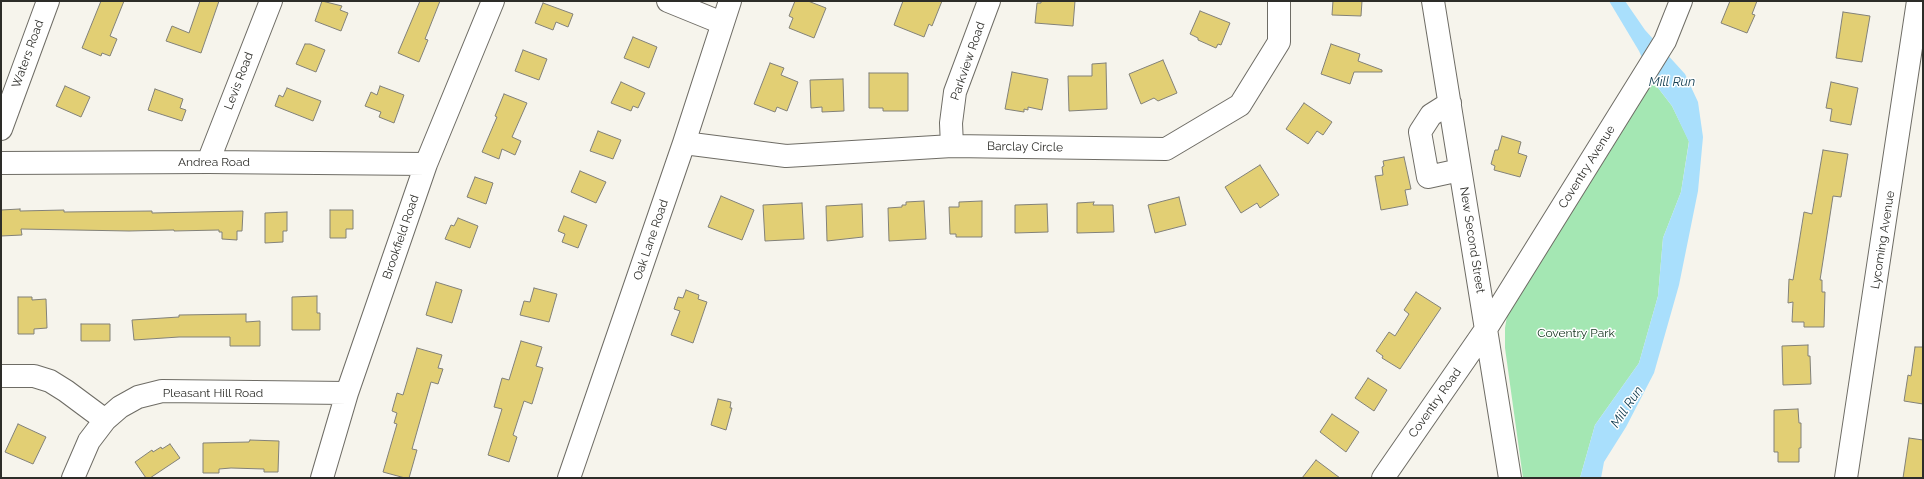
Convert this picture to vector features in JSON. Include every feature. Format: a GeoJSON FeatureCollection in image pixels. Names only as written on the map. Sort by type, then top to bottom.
{"type":"FeatureCollection","features":[{"type":"Feature","properties":{"kind":"street","name":"Waters Road"},"geometry":{"type":"LineString","coordinates":[[1,129],[48,1]]}},
{"type":"Feature","properties":{"kind":"street","name":"Levis Road"},"geometry":{"type":"LineString","coordinates":[[208,162],[271,1]]}},
{"type":"Feature","properties":{"kind":"street","name":"Brookfield Road"},"geometry":{"type":"LineString","coordinates":[[322,478],[347,393],[426,164],[493,1]]}},
{"type":"Feature","properties":{"kind":"street"},"geometry":{"type":"LineString","coordinates":[[668,1],[722,23]]}},
{"type":"Feature","properties":{"kind":"street","name":"Oak Lane Road"},"geometry":{"type":"LineString","coordinates":[[569,478],[684,143],[730,1]]}},
{"type":"Feature","properties":{"kind":"street","name":"Parkview Road"},"geometry":{"type":"LineString","coordinates":[[952,146],[951,123],[955,92],[989,1]]}},
{"type":"Feature","properties":{"kind":"street","name":"Barclay Circle"},"geometry":{"type":"LineString","coordinates":[[684,143],[786,156],[952,146],[1166,149],[1240,105],[1279,42],[1279,1]]}},
{"type":"Feature","properties":{"kind":"street","name":"New Second Street"},"geometry":{"type":"LineString","coordinates":[[1433,1],[1510,478]]}},
{"type":"Feature","properties":{"kind":"street","name":"Coventry Avenue"},"geometry":{"type":"LineString","coordinates":[[1486,329],[1665,41],[1681,1]]}},
{"type":"Feature","properties":{"kind":"street","name":"Lycoming Avenue"},"geometry":{"type":"LineString","coordinates":[[1846,478],[1918,1]]}},
{"type":"Feature","properties":{"kind":"street"},"geometry":{"type":"LineString","coordinates":[[1450,103],[1430,115],[1420,132],[1428,177],[1460,170]]}},
{"type":"Feature","properties":{"kind":"street","name":"Andrea Road"},"geometry":{"type":"LineString","coordinates":[[1,163],[208,162],[426,164]]}},
{"type":"Feature","properties":{"kind":"street","name":"Coventry Road"},"geometry":{"type":"LineString","coordinates":[[1383,478],[1486,329]]}},
{"type":"Feature","properties":{"kind":"street"},"geometry":{"type":"LineString","coordinates":[[1,376],[34,376],[50,381],[105,420]]}},
{"type":"Feature","properties":{"kind":"street","name":"Pleasant Hill Road"},"geometry":{"type":"LineString","coordinates":[[73,478],[89,441],[105,420],[120,407],[138,397],[162,392],[347,393]]}},
{"type":"Feature","properties":{"kind":"green space","name":"Coventry Park"},"geometry":{"type":"Polygon","coordinates":[[[1652,80],[1672,106],[1689,141],[1681,192],[1663,238],[1658,296],[1639,363],[1595,425],[1580,478],[1523,478],[1505,348],[1505,328],[1508,310],[1652,80]]]}},
{"type":"Feature","properties":{"kind":"water","name":"Mill Run"},"geometry":{"type":"Polygon","coordinates":[[[1609,1],[1625,1],[1645,30],[1685,74],[1698,102],[1703,137],[1698,191],[1679,285],[1654,373],[1626,427],[1604,462],[1601,478],[1580,478],[1595,425],[1639,363],[1658,296],[1663,238],[1681,192],[1689,142],[1672,106],[1652,80],[1639,51],[1609,1]]]}},
{"type":"Feature","properties":{"kind":"building"},"geometry":{"type":"Polygon","coordinates":[[[101,1],[124,1],[110,36],[117,39],[110,56],[102,53],[101,56],[82,48],[101,1]]]}},
{"type":"Feature","properties":{"kind":"building"},"geometry":{"type":"Polygon","coordinates":[[[200,1],[219,1],[201,53],[166,41],[172,26],[189,33],[200,1]]]}},
{"type":"Feature","properties":{"kind":"building"},"geometry":{"type":"Polygon","coordinates":[[[322,1],[342,6],[340,10],[348,13],[341,31],[315,21],[322,1]]]}},
{"type":"Feature","properties":{"kind":"building"},"geometry":{"type":"Polygon","coordinates":[[[420,1],[440,1],[425,39],[428,40],[419,62],[398,53],[420,1]]]}},
{"type":"Feature","properties":{"kind":"building"},"geometry":{"type":"Polygon","coordinates":[[[795,1],[808,1],[826,8],[814,38],[789,28],[793,18],[789,16],[795,1]]]}},
{"type":"Feature","properties":{"kind":"building"},"geometry":{"type":"Polygon","coordinates":[[[903,1],[942,1],[932,26],[929,24],[924,37],[894,25],[903,1]]]}},
{"type":"Feature","properties":{"kind":"building"},"geometry":{"type":"Polygon","coordinates":[[[1041,1],[1075,1],[1073,26],[1035,23],[1037,3],[1041,3],[1041,1]]]}},
{"type":"Feature","properties":{"kind":"building"},"geometry":{"type":"Polygon","coordinates":[[[1333,1],[1362,1],[1361,16],[1332,15],[1333,1]]]}},
{"type":"Feature","properties":{"kind":"building"},"geometry":{"type":"Polygon","coordinates":[[[1730,1],[1757,1],[1752,14],[1755,15],[1747,33],[1721,23],[1730,1]]]}},
{"type":"Feature","properties":{"kind":"building"},"geometry":{"type":"Polygon","coordinates":[[[543,3],[573,14],[568,27],[556,22],[553,30],[535,23],[543,3]]]}},
{"type":"Feature","properties":{"kind":"building"},"geometry":{"type":"Polygon","coordinates":[[[1200,11],[1230,23],[1221,45],[1218,44],[1216,48],[1198,40],[1198,38],[1190,34],[1200,11]]]}},
{"type":"Feature","properties":{"kind":"building"},"geometry":{"type":"Polygon","coordinates":[[[1843,12],[1870,16],[1862,62],[1836,58],[1843,12]]]}},
{"type":"Feature","properties":{"kind":"building"},"geometry":{"type":"Polygon","coordinates":[[[633,37],[657,47],[649,68],[624,58],[633,37]]]}},
{"type":"Feature","properties":{"kind":"building"},"geometry":{"type":"Polygon","coordinates":[[[305,44],[310,44],[325,50],[316,72],[296,64],[305,44]]]}},
{"type":"Feature","properties":{"kind":"building"},"geometry":{"type":"Polygon","coordinates":[[[1331,44],[1360,54],[1358,61],[1382,70],[1382,72],[1354,72],[1350,84],[1321,74],[1331,44]]]}},
{"type":"Feature","properties":{"kind":"building"},"geometry":{"type":"Polygon","coordinates":[[[523,50],[547,59],[539,80],[515,71],[523,50]]]}},
{"type":"Feature","properties":{"kind":"building"},"geometry":{"type":"Polygon","coordinates":[[[1163,60],[1177,93],[1158,101],[1154,98],[1141,104],[1129,74],[1163,60]]]}},
{"type":"Feature","properties":{"kind":"building"},"geometry":{"type":"Polygon","coordinates":[[[770,63],[784,68],[781,75],[798,82],[787,111],[777,107],[775,112],[754,104],[770,63]]]}},
{"type":"Feature","properties":{"kind":"building"},"geometry":{"type":"Polygon","coordinates":[[[1106,63],[1107,109],[1069,111],[1068,76],[1092,76],[1092,64],[1106,63]]]}},
{"type":"Feature","properties":{"kind":"building"},"geometry":{"type":"Polygon","coordinates":[[[1012,72],[1048,79],[1042,110],[1028,107],[1028,110],[1024,109],[1024,112],[1005,109],[1012,72]]]}},
{"type":"Feature","properties":{"kind":"building"},"geometry":{"type":"Polygon","coordinates":[[[869,73],[908,73],[908,111],[883,111],[883,108],[869,108],[869,73]]]}},
{"type":"Feature","properties":{"kind":"building"},"geometry":{"type":"Polygon","coordinates":[[[843,79],[844,111],[822,112],[822,107],[811,108],[810,80],[843,79]]]}},
{"type":"Feature","properties":{"kind":"building"},"geometry":{"type":"Polygon","coordinates":[[[621,82],[645,93],[638,108],[633,106],[631,111],[611,103],[621,82]]]}},
{"type":"Feature","properties":{"kind":"building"},"geometry":{"type":"Polygon","coordinates":[[[1831,82],[1858,88],[1851,125],[1830,121],[1832,109],[1826,108],[1831,82]]]}},
{"type":"Feature","properties":{"kind":"building"},"geometry":{"type":"Polygon","coordinates":[[[65,86],[90,97],[81,117],[56,106],[65,86]]]}},
{"type":"Feature","properties":{"kind":"building"},"geometry":{"type":"Polygon","coordinates":[[[380,86],[404,95],[394,123],[379,117],[381,112],[365,106],[371,92],[377,95],[380,86]]]}},
{"type":"Feature","properties":{"kind":"building"},"geometry":{"type":"Polygon","coordinates":[[[287,88],[321,101],[313,121],[275,106],[279,95],[283,97],[287,88]]]}},
{"type":"Feature","properties":{"kind":"building"},"geometry":{"type":"Polygon","coordinates":[[[155,89],[183,99],[180,108],[186,110],[182,121],[148,110],[155,89]]]}},
{"type":"Feature","properties":{"kind":"building"},"geometry":{"type":"Polygon","coordinates":[[[504,94],[527,103],[512,137],[521,141],[515,155],[502,149],[499,159],[482,152],[497,117],[495,116],[504,94]]]}},
{"type":"Feature","properties":{"kind":"building"},"geometry":{"type":"Polygon","coordinates":[[[1304,103],[1332,122],[1323,135],[1317,131],[1308,144],[1286,129],[1304,103]]]}},
{"type":"Feature","properties":{"kind":"building"},"geometry":{"type":"Polygon","coordinates":[[[598,131],[621,140],[613,159],[590,151],[598,131]]]}},
{"type":"Feature","properties":{"kind":"building"},"geometry":{"type":"Polygon","coordinates":[[[1502,136],[1521,142],[1518,153],[1527,156],[1520,177],[1494,170],[1495,166],[1491,164],[1495,150],[1498,150],[1502,136]]]}},
{"type":"Feature","properties":{"kind":"building"},"geometry":{"type":"Polygon","coordinates":[[[1823,150],[1848,154],[1841,197],[1833,196],[1820,280],[1822,280],[1822,292],[1825,292],[1824,327],[1804,327],[1804,322],[1792,322],[1793,302],[1788,303],[1789,279],[1793,280],[1804,212],[1812,214],[1823,150]]]}},
{"type":"Feature","properties":{"kind":"building"},"geometry":{"type":"Polygon","coordinates":[[[1404,157],[1411,189],[1405,190],[1408,205],[1381,210],[1375,176],[1383,175],[1383,161],[1404,157]]]}},
{"type":"Feature","properties":{"kind":"building"},"geometry":{"type":"Polygon","coordinates":[[[1260,165],[1279,195],[1260,208],[1257,203],[1241,213],[1225,187],[1260,165]]]}},
{"type":"Feature","properties":{"kind":"building"},"geometry":{"type":"Polygon","coordinates":[[[580,171],[606,182],[596,203],[571,192],[580,171]]]}},
{"type":"Feature","properties":{"kind":"building"},"geometry":{"type":"Polygon","coordinates":[[[475,177],[493,183],[486,204],[467,197],[475,177]]]}},
{"type":"Feature","properties":{"kind":"building"},"geometry":{"type":"Polygon","coordinates":[[[721,196],[754,210],[742,240],[708,227],[721,196]]]}},
{"type":"Feature","properties":{"kind":"building"},"geometry":{"type":"Polygon","coordinates":[[[1179,197],[1186,225],[1155,233],[1148,205],[1179,197]]]}},
{"type":"Feature","properties":{"kind":"building"},"geometry":{"type":"Polygon","coordinates":[[[924,201],[926,239],[889,241],[888,208],[902,207],[902,205],[906,205],[906,202],[924,201]]]}},
{"type":"Feature","properties":{"kind":"building"},"geometry":{"type":"Polygon","coordinates":[[[982,201],[982,237],[956,237],[956,234],[950,234],[949,207],[959,207],[959,202],[982,201]]]}},
{"type":"Feature","properties":{"kind":"building"},"geometry":{"type":"Polygon","coordinates":[[[1094,202],[1093,205],[1113,205],[1114,232],[1077,233],[1077,203],[1094,202]]]}},
{"type":"Feature","properties":{"kind":"building"},"geometry":{"type":"Polygon","coordinates":[[[802,203],[804,239],[765,241],[763,205],[802,203]]]}},
{"type":"Feature","properties":{"kind":"building"},"geometry":{"type":"Polygon","coordinates":[[[862,204],[863,237],[827,241],[826,206],[862,204]]]}},
{"type":"Feature","properties":{"kind":"building"},"geometry":{"type":"Polygon","coordinates":[[[1047,204],[1048,232],[1015,233],[1015,205],[1047,204]]]}},
{"type":"Feature","properties":{"kind":"building"},"geometry":{"type":"Polygon","coordinates":[[[20,209],[20,211],[64,210],[64,212],[152,211],[152,213],[243,211],[242,231],[237,231],[237,240],[222,239],[222,232],[219,232],[219,230],[129,231],[21,229],[22,235],[1,236],[1,210],[20,209]]]}},
{"type":"Feature","properties":{"kind":"building"},"geometry":{"type":"Polygon","coordinates":[[[330,210],[353,210],[353,229],[346,229],[346,238],[330,238],[330,210]]]}},
{"type":"Feature","properties":{"kind":"building"},"geometry":{"type":"Polygon","coordinates":[[[287,212],[287,231],[283,231],[283,242],[265,243],[265,213],[287,212]]]}},
{"type":"Feature","properties":{"kind":"building"},"geometry":{"type":"Polygon","coordinates":[[[564,216],[587,225],[578,248],[562,242],[565,234],[558,231],[564,216]]]}},
{"type":"Feature","properties":{"kind":"building"},"geometry":{"type":"Polygon","coordinates":[[[458,218],[478,226],[470,248],[445,239],[451,225],[454,226],[458,218]]]}},
{"type":"Feature","properties":{"kind":"building"},"geometry":{"type":"Polygon","coordinates":[[[436,282],[462,290],[452,323],[426,315],[436,282]]]}},
{"type":"Feature","properties":{"kind":"building"},"geometry":{"type":"Polygon","coordinates":[[[534,288],[557,294],[549,322],[520,315],[524,301],[530,302],[534,288]]]}},
{"type":"Feature","properties":{"kind":"building"},"geometry":{"type":"Polygon","coordinates":[[[686,290],[699,295],[698,299],[707,302],[693,343],[671,335],[680,311],[674,309],[678,297],[683,298],[686,290]]]}},
{"type":"Feature","properties":{"kind":"building"},"geometry":{"type":"Polygon","coordinates":[[[1416,292],[1441,308],[1400,369],[1382,358],[1383,356],[1376,351],[1389,332],[1395,336],[1409,314],[1404,310],[1416,292]]]}},
{"type":"Feature","properties":{"kind":"building"},"geometry":{"type":"Polygon","coordinates":[[[317,296],[317,313],[320,313],[320,330],[292,330],[292,297],[317,296]]]}},
{"type":"Feature","properties":{"kind":"building"},"geometry":{"type":"Polygon","coordinates":[[[18,297],[32,297],[32,300],[46,299],[47,328],[34,329],[34,334],[18,334],[18,297]]]}},
{"type":"Feature","properties":{"kind":"building"},"geometry":{"type":"Polygon","coordinates":[[[246,314],[246,322],[260,321],[260,346],[230,346],[230,337],[179,337],[134,340],[132,320],[179,317],[179,315],[246,314]]]}},
{"type":"Feature","properties":{"kind":"building"},"geometry":{"type":"Polygon","coordinates":[[[81,324],[110,324],[110,341],[81,341],[81,324]]]}},
{"type":"Feature","properties":{"kind":"building"},"geometry":{"type":"Polygon","coordinates":[[[521,341],[542,347],[536,366],[543,368],[532,404],[524,401],[513,435],[517,437],[509,462],[488,455],[502,409],[494,407],[502,378],[509,380],[521,341]]]}},
{"type":"Feature","properties":{"kind":"building"},"geometry":{"type":"Polygon","coordinates":[[[1808,345],[1811,384],[1783,385],[1782,346],[1808,345]]]}},
{"type":"Feature","properties":{"kind":"building"},"geometry":{"type":"Polygon","coordinates":[[[1915,347],[1923,347],[1923,404],[1904,401],[1908,375],[1911,376],[1915,347]]]}},
{"type":"Feature","properties":{"kind":"building"},"geometry":{"type":"Polygon","coordinates":[[[417,348],[442,355],[438,368],[443,369],[438,384],[431,382],[412,449],[417,450],[409,478],[405,478],[383,472],[397,424],[394,423],[397,413],[392,411],[397,393],[403,395],[417,348]]]}},
{"type":"Feature","properties":{"kind":"building"},"geometry":{"type":"Polygon","coordinates":[[[1368,378],[1387,390],[1374,411],[1355,398],[1368,378]]]}},
{"type":"Feature","properties":{"kind":"building"},"geometry":{"type":"Polygon","coordinates":[[[718,399],[731,402],[730,408],[732,408],[726,430],[711,425],[718,399]]]}},
{"type":"Feature","properties":{"kind":"building"},"geometry":{"type":"Polygon","coordinates":[[[1798,409],[1799,423],[1801,423],[1801,448],[1799,448],[1799,462],[1778,462],[1778,452],[1774,452],[1774,410],[1798,409]]]}},
{"type":"Feature","properties":{"kind":"building"},"geometry":{"type":"Polygon","coordinates":[[[1332,414],[1359,432],[1346,452],[1320,432],[1332,414]]]}},
{"type":"Feature","properties":{"kind":"building"},"geometry":{"type":"Polygon","coordinates":[[[18,424],[46,437],[33,464],[5,452],[18,424]]]}},
{"type":"Feature","properties":{"kind":"building"},"geometry":{"type":"Polygon","coordinates":[[[1909,438],[1923,440],[1923,478],[1903,478],[1909,438]]]}},
{"type":"Feature","properties":{"kind":"building"},"geometry":{"type":"Polygon","coordinates":[[[250,440],[279,441],[278,472],[264,472],[264,469],[231,468],[219,469],[219,473],[203,473],[203,443],[249,442],[250,440]]]}},
{"type":"Feature","properties":{"kind":"building"},"geometry":{"type":"Polygon","coordinates":[[[170,444],[180,458],[150,478],[146,478],[135,462],[152,450],[153,452],[161,447],[162,449],[170,444]]]}},
{"type":"Feature","properties":{"kind":"building"},"geometry":{"type":"Polygon","coordinates":[[[1316,460],[1340,478],[1302,478],[1316,460]]]}}]}
